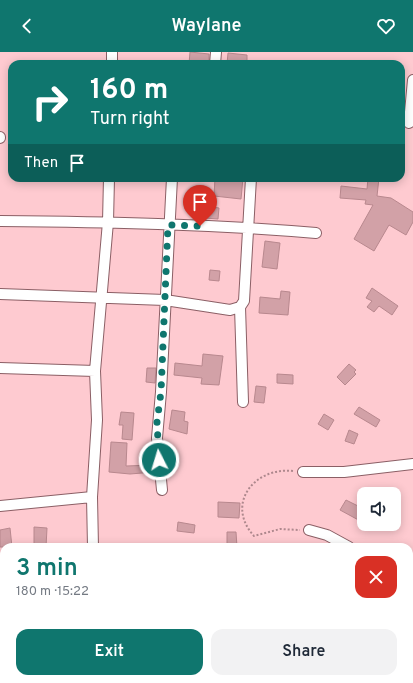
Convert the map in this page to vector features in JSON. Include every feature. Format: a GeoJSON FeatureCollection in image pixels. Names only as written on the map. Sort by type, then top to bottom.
{"type":"FeatureCollection","features":[{"type":"Feature","properties":{"kind":"street"},"geometry":{"type":"LineString","coordinates":[[408,122],[413,80]]}},
{"type":"Feature","properties":{"kind":"street"},"geometry":{"type":"LineString","coordinates":[[93,543],[92,497],[97,420],[95,372],[108,222],[109,182]]}},
{"type":"Feature","properties":{"kind":"street"},"geometry":{"type":"LineString","coordinates":[[162,490],[157,438],[161,392],[168,225],[172,182]]}},
{"type":"Feature","properties":{"kind":"street"},"geometry":{"type":"LineString","coordinates":[[243,402],[240,307],[244,301],[251,182]]}},
{"type":"Feature","properties":{"kind":"street"},"geometry":{"type":"LineString","coordinates":[[0,221],[108,222],[248,227],[316,233]]}},
{"type":"Feature","properties":{"kind":"street"},"geometry":{"type":"LineString","coordinates":[[0,294],[165,300],[230,310],[240,307]]}},
{"type":"Feature","properties":{"kind":"street"},"geometry":{"type":"LineString","coordinates":[[0,368],[95,372]]}},
{"type":"Feature","properties":{"kind":"street"},"geometry":{"type":"LineString","coordinates":[[303,472],[344,472],[413,464]]}},
{"type":"Feature","properties":{"kind":"street"},"geometry":{"type":"LineString","coordinates":[[0,506],[92,497]]}},
{"type":"Feature","properties":{"kind":"street"},"geometry":{"type":"LineString","coordinates":[[310,530],[327,535],[342,543]]}},
{"type":"Feature","properties":{"kind":"path"},"geometry":{"type":"LineString","coordinates":[[303,472],[284,470],[257,479],[245,493],[243,500],[244,515],[246,527],[254,536],[280,529],[310,530]]}},
{"type":"Feature","properties":{"kind":"building"},"geometry":{"type":"Polygon","coordinates":[[[190,52],[209,54],[209,60],[189,60],[190,52]]]}},
{"type":"Feature","properties":{"kind":"building"},"geometry":{"type":"Polygon","coordinates":[[[228,53],[247,55],[247,60],[227,60],[228,53]]]}},
{"type":"Feature","properties":{"kind":"building"},"geometry":{"type":"Polygon","coordinates":[[[215,182],[243,182],[241,199],[214,196],[215,182]]]}},
{"type":"Feature","properties":{"kind":"building"},"geometry":{"type":"Polygon","coordinates":[[[368,182],[379,182],[377,196],[391,198],[413,212],[413,222],[406,235],[389,225],[374,251],[354,239],[373,205],[365,204],[366,200],[340,198],[341,186],[367,189],[368,182]]]}},
{"type":"Feature","properties":{"kind":"building"},"geometry":{"type":"Polygon","coordinates":[[[207,206],[219,208],[218,219],[205,218],[207,206]]]}},
{"type":"Feature","properties":{"kind":"building"},"geometry":{"type":"Polygon","coordinates":[[[265,241],[280,243],[277,269],[262,267],[265,241]]]}},
{"type":"Feature","properties":{"kind":"building"},"geometry":{"type":"Polygon","coordinates":[[[210,270],[220,271],[219,281],[209,280],[210,270]]]}},
{"type":"Feature","properties":{"kind":"building"},"geometry":{"type":"Polygon","coordinates":[[[372,288],[398,306],[392,315],[379,306],[374,312],[367,307],[372,301],[366,298],[372,288]]]}},
{"type":"Feature","properties":{"kind":"building"},"geometry":{"type":"Polygon","coordinates":[[[281,291],[290,292],[288,315],[259,313],[260,297],[280,299],[281,291]]]}},
{"type":"Feature","properties":{"kind":"building"},"geometry":{"type":"Polygon","coordinates":[[[203,354],[223,356],[219,385],[201,384],[202,378],[174,375],[175,363],[202,366],[203,354]]]}},
{"type":"Feature","properties":{"kind":"building"},"geometry":{"type":"Polygon","coordinates":[[[349,364],[356,370],[354,372],[356,374],[345,385],[337,377],[349,364]]]}},
{"type":"Feature","properties":{"kind":"building"},"geometry":{"type":"Polygon","coordinates":[[[147,368],[156,368],[155,383],[146,382],[147,368]]]}},
{"type":"Feature","properties":{"kind":"building"},"geometry":{"type":"Polygon","coordinates":[[[277,374],[293,375],[293,384],[277,383],[277,374]]]}},
{"type":"Feature","properties":{"kind":"building"},"geometry":{"type":"Polygon","coordinates":[[[256,386],[266,387],[264,403],[254,402],[256,386]]]}},
{"type":"Feature","properties":{"kind":"building"},"geometry":{"type":"Polygon","coordinates":[[[359,407],[380,420],[376,427],[354,414],[359,407]]]}},
{"type":"Feature","properties":{"kind":"building"},"geometry":{"type":"Polygon","coordinates":[[[172,410],[185,412],[184,421],[188,422],[187,434],[169,429],[172,410]]]}},
{"type":"Feature","properties":{"kind":"building"},"geometry":{"type":"Polygon","coordinates":[[[121,412],[134,413],[132,440],[122,439],[123,425],[119,425],[121,412]]]}},
{"type":"Feature","properties":{"kind":"building"},"geometry":{"type":"Polygon","coordinates":[[[324,414],[334,420],[328,430],[318,424],[324,414]]]}},
{"type":"Feature","properties":{"kind":"building"},"geometry":{"type":"Polygon","coordinates":[[[349,430],[358,434],[354,444],[345,441],[349,430]]]}},
{"type":"Feature","properties":{"kind":"building"},"geometry":{"type":"Polygon","coordinates":[[[111,442],[127,443],[126,466],[153,465],[154,472],[130,474],[109,472],[111,442]]]}},
{"type":"Feature","properties":{"kind":"building"},"geometry":{"type":"Polygon","coordinates":[[[346,500],[357,506],[357,519],[340,510],[346,500]]]}},
{"type":"Feature","properties":{"kind":"building"},"geometry":{"type":"Polygon","coordinates":[[[218,502],[240,503],[239,518],[218,517],[218,502]]]}},
{"type":"Feature","properties":{"kind":"building"},"geometry":{"type":"Polygon","coordinates":[[[178,522],[195,525],[194,533],[177,531],[178,522]]]}},
{"type":"Feature","properties":{"kind":"building"},"geometry":{"type":"Polygon","coordinates":[[[34,527],[47,528],[46,543],[34,543],[34,527]]]}},
{"type":"Feature","properties":{"kind":"building"},"geometry":{"type":"Polygon","coordinates":[[[10,528],[12,543],[0,543],[0,530],[10,528]]]}},
{"type":"Feature","properties":{"kind":"building"},"geometry":{"type":"Polygon","coordinates":[[[227,532],[236,532],[237,543],[227,543],[227,532]]]}},
{"type":"Feature","properties":{"kind":"route"},"geometry":{"type":"LineString","coordinates":[[159,460],[157,422],[161,392],[168,225],[200,226]]}}]}
